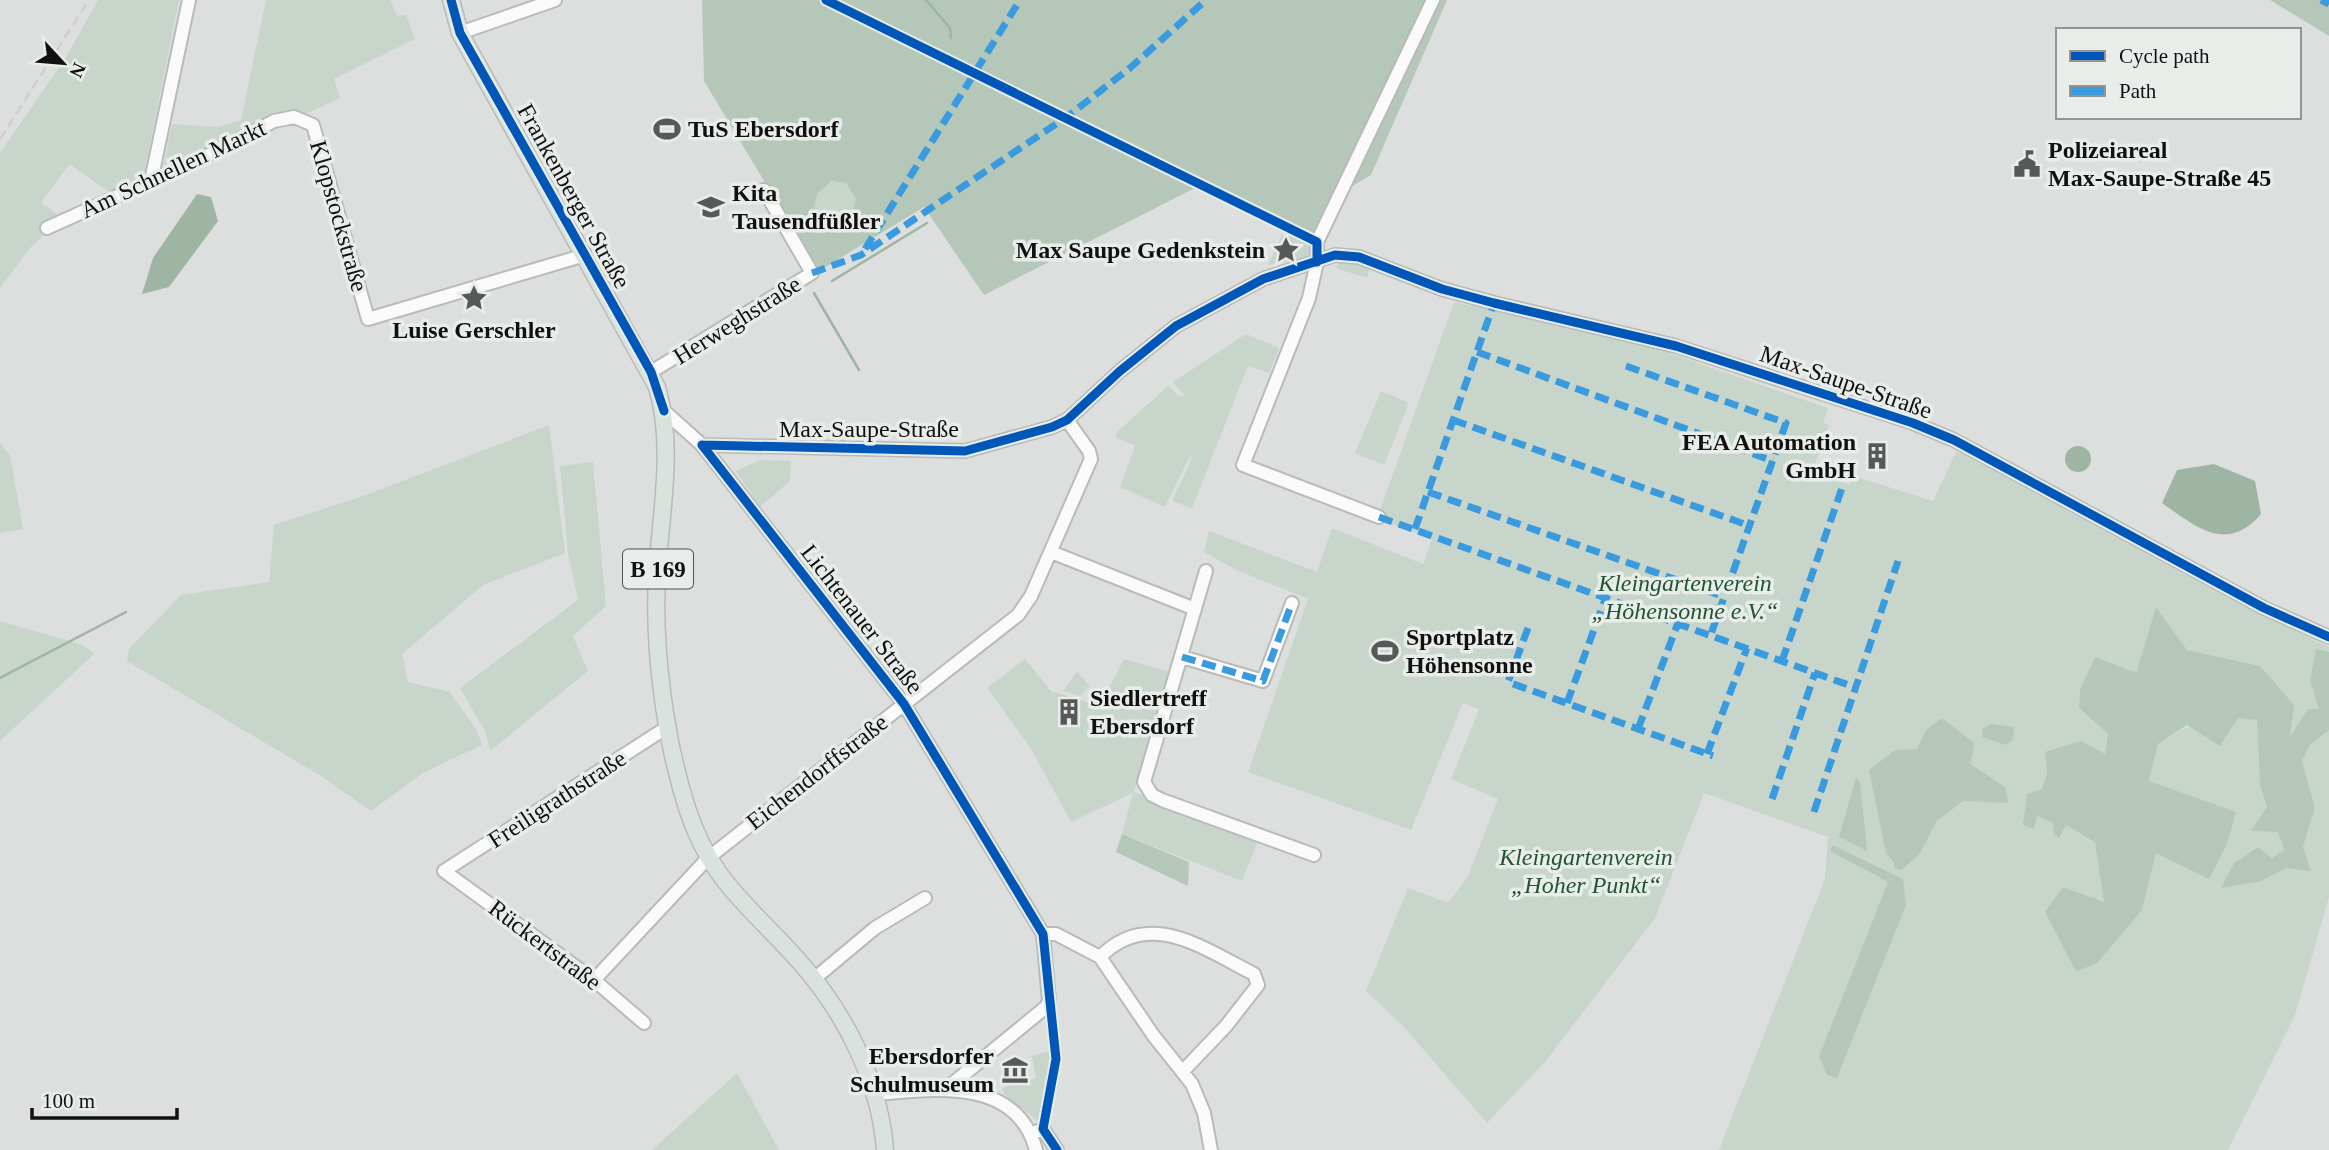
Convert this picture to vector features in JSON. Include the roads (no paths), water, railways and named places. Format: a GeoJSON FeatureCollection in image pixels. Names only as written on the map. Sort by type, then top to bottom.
{"type":"FeatureCollection","features":[{"type":"Feature","properties":{"kind":"main road","name":"Frankenberger Straße"},"geometry":{"type":"LineString","coordinates":[[450,0],[460,33],[651,372],[664,411],[666,433],[656,611],[669,726],[687,807],[708,858],[731,892],[814,979],[849,1033],[874,1094],[885,1150]]}},
{"type":"Feature","properties":{"kind":"street"},"geometry":{"type":"LineString","coordinates":[[150,181],[189,0]]}},
{"type":"Feature","properties":{"kind":"street"},"geometry":{"type":"LineString","coordinates":[[460,33],[555,0]]}},
{"type":"Feature","properties":{"kind":"street"},"geometry":{"type":"LineString","coordinates":[[1379,517],[1243,465],[1309,298],[1317,262],[1317,242],[1340,188],[1433,0]]}},
{"type":"Feature","properties":{"kind":"street","name":"Am Schnellen Markt"},"geometry":{"type":"LineString","coordinates":[[47,228],[274,121],[294,117],[302,119]]}},
{"type":"Feature","properties":{"kind":"street","name":"Klopstockstraße"},"geometry":{"type":"LineString","coordinates":[[302,119],[313,125],[369,319],[585,255]]}},
{"type":"Feature","properties":{"kind":"street","name":"Herweghstraße"},"geometry":{"type":"LineString","coordinates":[[651,372],[812,274],[764,190]]}},
{"type":"Feature","properties":{"kind":"street","name":"Max-Saupe-Straße"},"geometry":{"type":"LineString","coordinates":[[702,445],[965,451],[1052,427],[1067,420],[1120,370],[1176,326],[1263,279],[1335,255],[1359,257],[1442,289],[1676,346],[1913,423],[1966,447],[2263,608],[2329,637]]}},
{"type":"Feature","properties":{"kind":"street","name":"Lichtenauer Straße"},"geometry":{"type":"LineString","coordinates":[[664,411],[702,445],[904,704],[1043,934]]}},
{"type":"Feature","properties":{"kind":"street","name":"Eichendorffstraße"},"geometry":{"type":"LineString","coordinates":[[594,980],[708,858],[1018,615],[1031,596],[1091,459],[1090,451],[1067,420]]}},
{"type":"Feature","properties":{"kind":"street"},"geometry":{"type":"LineString","coordinates":[[1051,552],[1195,609]]}},
{"type":"Feature","properties":{"kind":"street"},"geometry":{"type":"LineString","coordinates":[[1206,571],[1144,782],[1153,795],[1314,855]]}},
{"type":"Feature","properties":{"kind":"street"},"geometry":{"type":"LineString","coordinates":[[1182,657],[1263,681],[1292,603]]}},
{"type":"Feature","properties":{"kind":"street","name":"Freiligrathstraße"},"geometry":{"type":"LineString","coordinates":[[444,871],[669,726]]}},
{"type":"Feature","properties":{"kind":"street","name":"Rückertstraße"},"geometry":{"type":"LineString","coordinates":[[444,871],[594,980],[644,1023]]}},
{"type":"Feature","properties":{"kind":"street"},"geometry":{"type":"LineString","coordinates":[[814,979],[875,928],[925,898]]}},
{"type":"Feature","properties":{"kind":"street"},"geometry":{"type":"LineString","coordinates":[[946,1089],[1042,1013],[1049,1001],[1043,934],[1056,934],[1100,957],[1153,1035],[1184,1070],[1204,1113],[1211,1150]]}},
{"type":"Feature","properties":{"kind":"street"},"geometry":{"type":"LineString","coordinates":[[1100,957],[1111,946],[1135,936],[1167,934],[1254,974],[1258,985],[1226,1026],[1184,1070]]}},
{"type":"Feature","properties":{"kind":"street"},"geometry":{"type":"LineString","coordinates":[[874,1094],[946,1089],[976,1091],[1000,1103],[1031,1134],[1035,1150]]}},
{"type":"Feature","properties":{"kind":"street"},"geometry":{"type":"LineString","coordinates":[[1031,1134],[1043,1129],[1057,1150]]}},
{"type":"Feature","properties":{"kind":"waterway"},"geometry":{"type":"LineString","coordinates":[[926,0],[950,28],[951,38]]}},
{"type":"Feature","properties":{"kind":"waterway"},"geometry":{"type":"LineString","coordinates":[[832,281],[927,223]]}},
{"type":"Feature","properties":{"kind":"waterway"},"geometry":{"type":"LineString","coordinates":[[814,293],[859,370]]}},
{"type":"Feature","properties":{"kind":"waterway"},"geometry":{"type":"LineString","coordinates":[[0,678],[126,612]]}},
{"type":"Feature","properties":{"kind":"railway"},"geometry":{"type":"LineString","coordinates":[[0,139],[89,0]]}},
{"type":"Feature","properties":{"kind":"place","name":"TuS Ebersdorf"},"geometry":{"type":"Point","coordinates":[667,129]}},
{"type":"Feature","properties":{"kind":"place","name":"Polizeiareal Max-Saupe-Straße 45"},"geometry":{"type":"Point","coordinates":[2027,164]}},
{"type":"Feature","properties":{"kind":"place","name":"Kita Tausendfüßler"},"geometry":{"type":"Point","coordinates":[711,207]}},
{"type":"Feature","properties":{"kind":"place","name":"Max Saupe Gedenkstein"},"geometry":{"type":"Point","coordinates":[1286,250]}},
{"type":"Feature","properties":{"kind":"place","name":"Luise Gerschler"},"geometry":{"type":"Point","coordinates":[474,298]}},
{"type":"Feature","properties":{"kind":"place","name":"FEA Automation GmbH"},"geometry":{"type":"Point","coordinates":[1877,456]}},
{"type":"Feature","properties":{"kind":"place","name":"Sportplatz Höhensonne"},"geometry":{"type":"Point","coordinates":[1385,651]}},
{"type":"Feature","properties":{"kind":"place","name":"Siedlertreff Ebersdorf"},"geometry":{"type":"Point","coordinates":[1069,712]}},
{"type":"Feature","properties":{"kind":"place","name":"Ebersdorfer Schulmuseum"},"geometry":{"type":"Point","coordinates":[1015,1070]}},
{"type":"Feature","properties":{"kind":"park label","name":"Kleingartenverein „Höhensonne e.V.“"},"geometry":{"type":"Point","coordinates":[1685,597]}},
{"type":"Feature","properties":{"kind":"park label","name":"Kleingartenverein „Hoher Punkt“"},"geometry":{"type":"Point","coordinates":[1586,871]}}]}
